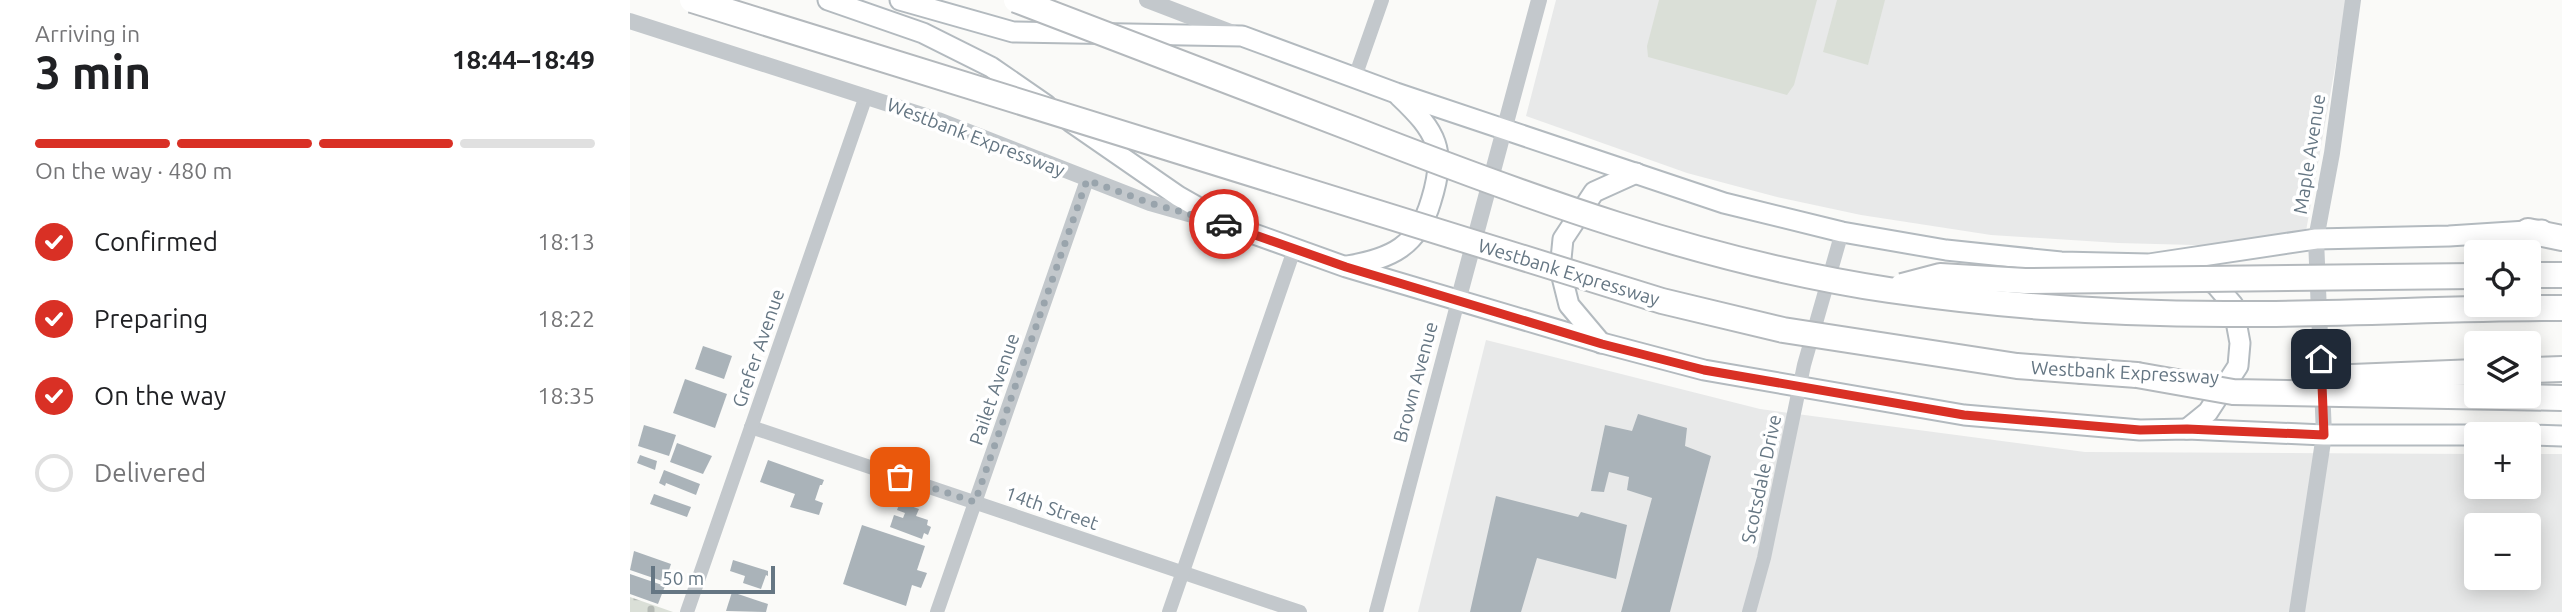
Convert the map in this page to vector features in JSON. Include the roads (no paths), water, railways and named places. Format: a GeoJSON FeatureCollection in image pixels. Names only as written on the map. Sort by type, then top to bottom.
{"type":"FeatureCollection","features":[{"type":"Feature","properties":{"kind":"highway","name":"Westbank Expressway"},"geometry":{"type":"LineString","coordinates":[[692,0],[1662,301],[1797,332],[2017,366],[2137,376],[2301,379],[2464,372]]}},
{"type":"Feature","properties":{"kind":"highway"},"geometry":{"type":"LineString","coordinates":[[1016,0],[1516,192],[1635,232],[1800,273],[1887,289],[2058,308],[2227,314],[2562,308]]}},
{"type":"Feature","properties":{"kind":"highway"},"geometry":{"type":"LineString","coordinates":[[2528,231],[2562,238]]}},
{"type":"Feature","properties":{"kind":"highway"},"geometry":{"type":"LineString","coordinates":[[2541,275],[2562,275]]}},
{"type":"Feature","properties":{"kind":"highway"},"geometry":{"type":"LineString","coordinates":[[1887,289],[1940,276],[2025,281],[2464,276]]}},
{"type":"Feature","properties":{"kind":"highway"},"geometry":{"type":"LineString","coordinates":[[2541,370],[2562,369]]}},
{"type":"Feature","properties":{"kind":"highway"},"geometry":{"type":"LineString","coordinates":[[2137,376],[2233,392],[2562,398]]}},
{"type":"Feature","properties":{"kind":"main road"},"geometry":{"type":"LineString","coordinates":[[828,0],[923,33],[991,67],[1178,196],[1229,225]]}},
{"type":"Feature","properties":{"kind":"main road"},"geometry":{"type":"LineString","coordinates":[[900,0],[1013,32],[1242,36],[1396,93],[1724,203],[1842,232],[1946,250],[2061,262],[2149,264],[2316,239],[2449,236],[2562,229]]}},
{"type":"Feature","properties":{"kind":"main road"},"geometry":{"type":"LineString","coordinates":[[1346,267],[1391,254],[1413,238],[1427,215],[1439,176],[1439,152],[1427,126],[1420,115],[1396,93]]}},
{"type":"Feature","properties":{"kind":"main road"},"geometry":{"type":"LineString","coordinates":[[1602,344],[1569,305],[1560,269],[1563,239],[1594,192],[1636,173]]}},
{"type":"Feature","properties":{"kind":"main road","name":"Westbank Expressway"},"geometry":{"type":"LineString","coordinates":[[1229,225],[1346,267],[1602,344],[1704,370],[1964,415],[2140,430],[2187,429],[2324,435],[2464,435]]}},
{"type":"Feature","properties":{"kind":"main road"},"geometry":{"type":"LineString","coordinates":[[2175,260],[2216,285],[2233,304],[2240,343],[2238,366],[2208,412],[2187,429]]}},
{"type":"Feature","properties":{"kind":"main road"},"geometry":{"type":"LineString","coordinates":[[2541,435],[2562,436]]}},
{"type":"Feature","properties":{"kind":"street"},"geometry":{"type":"LineString","coordinates":[[1147,0],[1242,36]]}},
{"type":"Feature","properties":{"kind":"street"},"geometry":{"type":"LineString","coordinates":[[1354,78],[1382,0]]}},
{"type":"Feature","properties":{"kind":"street","name":"Brown Avenue"},"geometry":{"type":"LineString","coordinates":[[1376,612],[1539,0]]}},
{"type":"Feature","properties":{"kind":"street","name":"Maple Avenue"},"geometry":{"type":"LineString","coordinates":[[2297,612],[2324,435],[2316,239],[2332,153],[2353,0]]}},
{"type":"Feature","properties":{"kind":"street","name":"Westbank Expressway"},"geometry":{"type":"LineString","coordinates":[[630,21],[939,120],[1150,203],[1229,225]]}},
{"type":"Feature","properties":{"kind":"street","name":"Grefer Avenue"},"geometry":{"type":"LineString","coordinates":[[687,612],[866,96]]}},
{"type":"Feature","properties":{"kind":"street","name":"Pailet Avenue"},"geometry":{"type":"LineString","coordinates":[[937,612],[1087,180]]}},
{"type":"Feature","properties":{"kind":"street","name":"Scotsdale Drive"},"geometry":{"type":"LineString","coordinates":[[1749,612],[1764,558],[1804,365],[1842,232]]}},
{"type":"Feature","properties":{"kind":"street"},"geometry":{"type":"LineString","coordinates":[[1169,612],[1294,250]]}},
{"type":"Feature","properties":{"kind":"street","name":"14th Street"},"geometry":{"type":"LineString","coordinates":[[751,427],[1300,612]]}}]}
